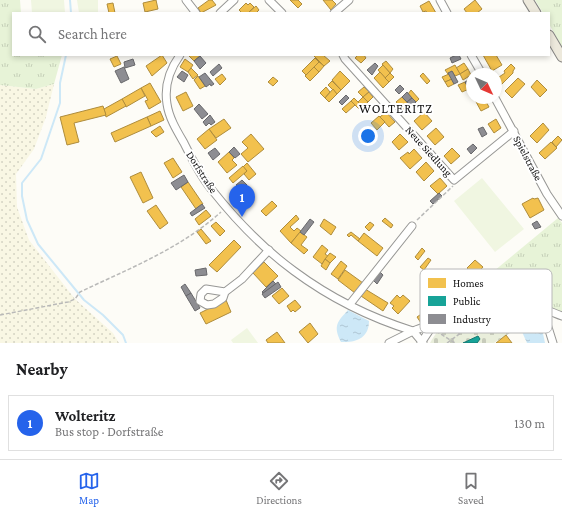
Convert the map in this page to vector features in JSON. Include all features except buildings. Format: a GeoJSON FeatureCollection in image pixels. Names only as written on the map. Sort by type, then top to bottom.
{"type":"FeatureCollection","features":[{"type":"Feature","properties":{"kind":"main road"},"geometry":{"type":"LineString","coordinates":[[528,0],[535,12]]}},
{"type":"Feature","properties":{"kind":"main road"},"geometry":{"type":"LineString","coordinates":[[550,38],[562,57]]}},
{"type":"Feature","properties":{"kind":"street"},"geometry":{"type":"LineString","coordinates":[[186,0],[195,12]]}},
{"type":"Feature","properties":{"kind":"street"},"geometry":{"type":"LineString","coordinates":[[221,12],[234,0]]}},
{"type":"Feature","properties":{"kind":"street"},"geometry":{"type":"LineString","coordinates":[[269,0],[281,12]]}},
{"type":"Feature","properties":{"kind":"street"},"geometry":{"type":"LineString","coordinates":[[335,12],[349,0]]}},
{"type":"Feature","properties":{"kind":"street"},"geometry":{"type":"LineString","coordinates":[[440,0],[446,12]]}},
{"type":"Feature","properties":{"kind":"street","name":"Dorfstraße"},"geometry":{"type":"LineString","coordinates":[[179,56],[169,74],[166,93],[169,113],[203,178],[227,207],[269,250],[293,270],[314,284],[350,304],[396,326],[413,331]]}},
{"type":"Feature","properties":{"kind":"street","name":"Neue Siedlung"},"geometry":{"type":"LineString","coordinates":[[344,56],[400,119],[448,176],[454,180],[514,131]]}},
{"type":"Feature","properties":{"kind":"street"},"geometry":{"type":"LineString","coordinates":[[472,56],[479,68]]}},
{"type":"Feature","properties":{"kind":"street","name":"Spielstraße"},"geometry":{"type":"LineString","coordinates":[[498,104],[547,194],[562,216]]}},
{"type":"Feature","properties":{"kind":"street"},"geometry":{"type":"LineString","coordinates":[[350,304],[412,226]]}},
{"type":"Feature","properties":{"kind":"street"},"geometry":{"type":"LineString","coordinates":[[225,292],[242,280],[269,250]]}},
{"type":"Feature","properties":{"kind":"street"},"geometry":{"type":"LineString","coordinates":[[552,312],[562,316]]}},
{"type":"Feature","properties":{"kind":"street"},"geometry":{"type":"LineString","coordinates":[[389,343],[420,329]]}},
{"type":"Feature","properties":{"kind":"street"},"geometry":{"type":"LineString","coordinates":[[413,331],[422,343],[428,333]]}},
{"type":"Feature","properties":{"kind":"street"},"geometry":{"type":"LineString","coordinates":[[549,333],[552,343]]}},
{"type":"Feature","properties":{"kind":"path"},"geometry":{"type":"LineString","coordinates":[[412,226],[452,188],[454,180]]}},
{"type":"Feature","properties":{"kind":"path"},"geometry":{"type":"LineString","coordinates":[[0,315],[68,302],[76,297],[80,292],[162,253],[199,230],[227,207]]}},
{"type":"Feature","properties":{"kind":"path"},"geometry":{"type":"LineString","coordinates":[[442,333],[455,343]]}},
{"type":"Feature","properties":{"kind":"path"},"geometry":{"type":"LineString","coordinates":[[447,343],[460,333]]}},
{"type":"Feature","properties":{"kind":"shaded area"},"geometry":{"type":"Polygon","coordinates":[[[54,84],[46,117],[34,149],[16,174],[17,207],[29,240],[75,299],[113,333],[119,343],[0,343],[0,85],[36,89],[54,84]]]}},
{"type":"Feature","properties":{"kind":"green space"},"geometry":{"type":"Polygon","coordinates":[[[0,0],[20,0],[21,12],[12,12],[12,56],[62,56],[54,84],[36,89],[0,85],[0,0]]]}},
{"type":"Feature","properties":{"kind":"green space"},"geometry":{"type":"Polygon","coordinates":[[[31,0],[64,0],[65,12],[32,12],[31,0]]]}},
{"type":"Feature","properties":{"kind":"green space"},"geometry":{"type":"Polygon","coordinates":[[[77,0],[98,0],[98,12],[79,12],[77,0]]]}},
{"type":"Feature","properties":{"kind":"green space"},"geometry":{"type":"Polygon","coordinates":[[[535,0],[562,0],[562,47],[550,26],[550,12],[542,12],[535,0]]]}},
{"type":"Feature","properties":{"kind":"green space"},"geometry":{"type":"Polygon","coordinates":[[[482,178],[524,229],[495,252],[454,201],[482,178]]]}},
{"type":"Feature","properties":{"kind":"green space"},"geometry":{"type":"Polygon","coordinates":[[[558,218],[562,223],[562,312],[552,308],[552,269],[496,269],[558,218]]]}},
{"type":"Feature","properties":{"kind":"green space"},"geometry":{"type":"Polygon","coordinates":[[[247,328],[258,343],[233,343],[231,340],[247,328]]]}},
{"type":"Feature","properties":{"kind":"green space"},"geometry":{"type":"Polygon","coordinates":[[[436,333],[510,333],[494,343],[430,343],[436,333]]]}},
{"type":"Feature","properties":{"kind":"water"},"geometry":{"type":"Polygon","coordinates":[[[348,310],[369,321],[367,332],[361,338],[352,342],[341,342],[337,332],[337,324],[348,310]]]}},
{"type":"Feature","properties":{"kind":"water"},"geometry":{"type":"Polygon","coordinates":[[[523,333],[543,333],[545,343],[527,343],[523,333]]]}},
{"type":"Feature","properties":{"kind":"waterway"},"geometry":{"type":"LineString","coordinates":[[70,0],[71,12]]}},
{"type":"Feature","properties":{"kind":"waterway"},"geometry":{"type":"LineString","coordinates":[[66,56],[60,83],[60,103],[41,159],[22,183],[22,196],[27,220],[38,244],[84,300],[103,315],[123,335],[126,343]]}},
{"type":"Feature","properties":{"kind":"place","name":"Wolteritz"},"geometry":{"type":"Point","coordinates":[242,217]}},
{"type":"Feature","properties":{"kind":"district","name":"WOLTERITZ"},"geometry":{"type":"Point","coordinates":[396,108]}}]}
